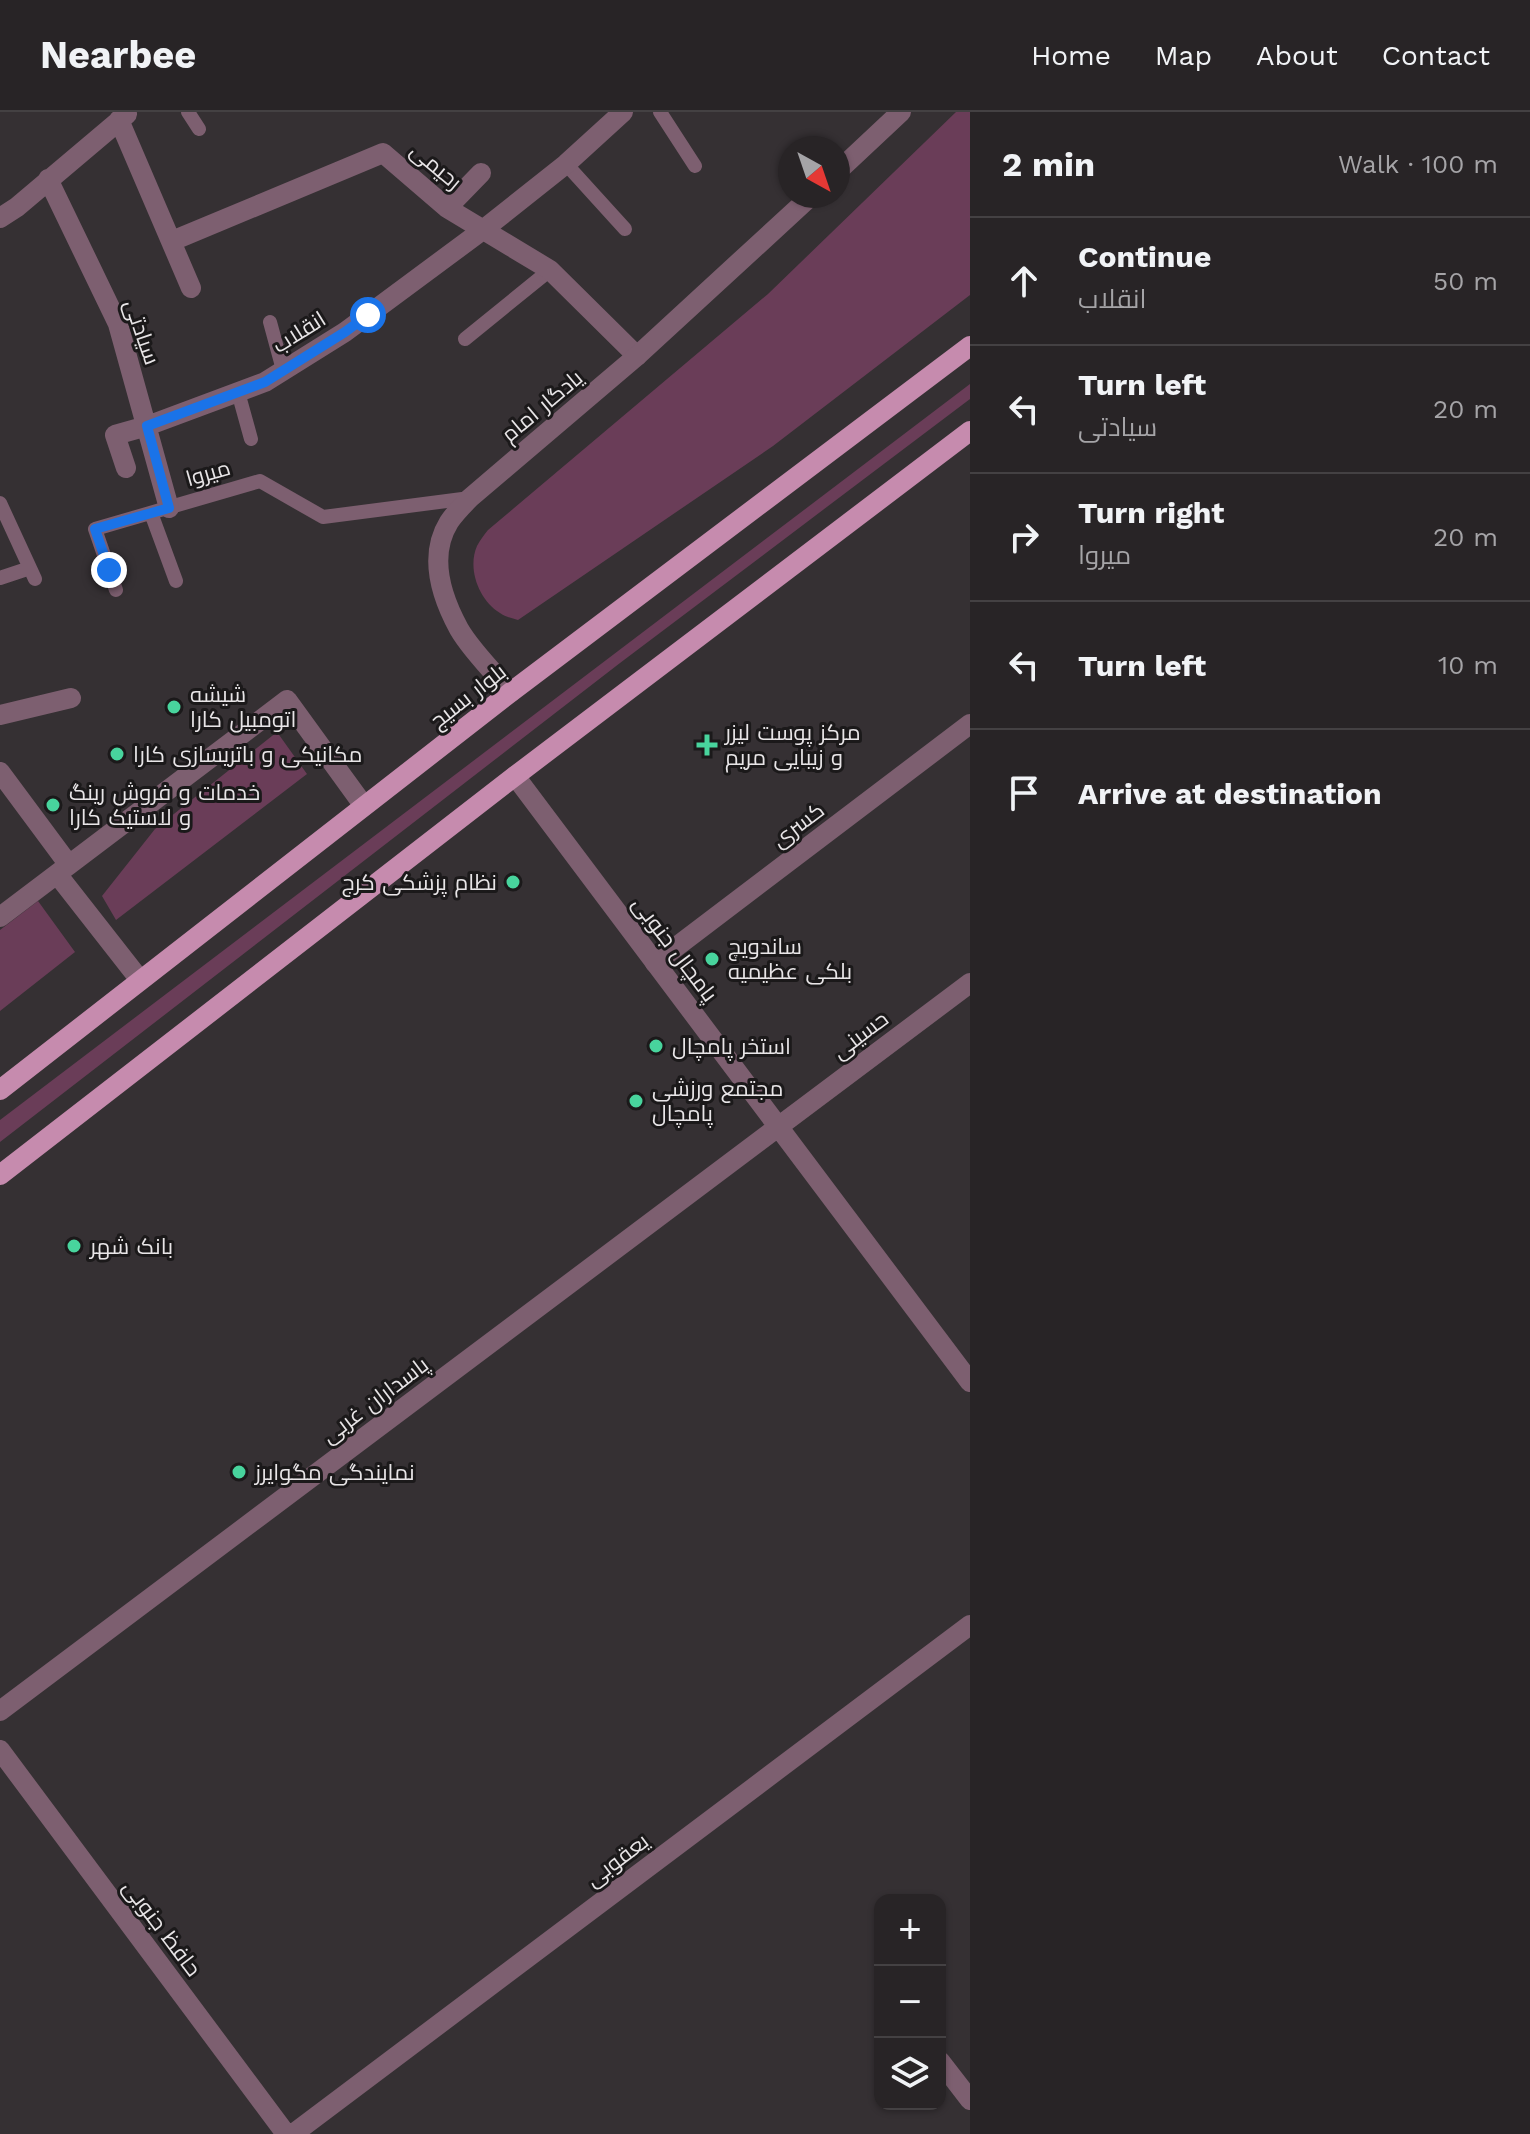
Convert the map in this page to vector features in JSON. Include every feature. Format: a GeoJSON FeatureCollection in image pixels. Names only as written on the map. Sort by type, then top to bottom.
{"type":"FeatureCollection","features":[{"type":"Feature","properties":{"kind":"main road","name":"بلوار بسیج"},"geometry":{"type":"LineString","coordinates":[[0,1090],[511,692],[970,346]]}},
{"type":"Feature","properties":{"kind":"main road"},"geometry":{"type":"LineString","coordinates":[[0,1175],[515,776],[970,431]]}},
{"type":"Feature","properties":{"kind":"street","name":"انقلاب"},"geometry":{"type":"LineString","coordinates":[[126,468],[115,435],[265,382],[345,332],[484,229],[566,164],[623,112]]}},
{"type":"Feature","properties":{"kind":"street"},"geometry":{"type":"LineString","coordinates":[[850,160],[901,112]]}},
{"type":"Feature","properties":{"kind":"street"},"geometry":{"type":"LineString","coordinates":[[3,210],[17,207],[124,116],[191,288]]}},
{"type":"Feature","properties":{"kind":"street","name":"رحیمی"},"geometry":{"type":"LineString","coordinates":[[172,241],[383,153],[447,208],[550,270],[637,356]]}},
{"type":"Feature","properties":{"kind":"street"},"geometry":{"type":"LineString","coordinates":[[447,208],[481,173]]}},
{"type":"Feature","properties":{"kind":"street","name":"سیادتی"},"geometry":{"type":"LineString","coordinates":[[48,179],[118,324],[147,426],[160,510]]}},
{"type":"Feature","properties":{"kind":"street","name":"یادگار امام"},"geometry":{"type":"LineString","coordinates":[[511,692],[460,631],[449,608],[437,563],[440,543],[450,521],[470,498],[637,356],[798,208]]}},
{"type":"Feature","properties":{"kind":"street"},"geometry":{"type":"LineString","coordinates":[[0,715],[71,698]]}},
{"type":"Feature","properties":{"kind":"street"},"geometry":{"type":"LineString","coordinates":[[0,917],[287,700],[364,806]]}},
{"type":"Feature","properties":{"kind":"street","name":"کسری"},"geometry":{"type":"LineString","coordinates":[[655,963],[970,724]]}},
{"type":"Feature","properties":{"kind":"street"},"geometry":{"type":"LineString","coordinates":[[0,772],[63,870],[140,980]]}},
{"type":"Feature","properties":{"kind":"street","name":"پامچال جنوبی"},"geometry":{"type":"LineString","coordinates":[[515,776],[970,1382]]}},
{"type":"Feature","properties":{"kind":"street","name":"حسینی"},"geometry":{"type":"LineString","coordinates":[[778,1126],[970,983]]}},
{"type":"Feature","properties":{"kind":"street","name":"پاسداران غربی"},"geometry":{"type":"LineString","coordinates":[[0,1711],[778,1126]]}},
{"type":"Feature","properties":{"kind":"street","name":"یعقوبی"},"geometry":{"type":"LineString","coordinates":[[293,2134],[970,1625]]}},
{"type":"Feature","properties":{"kind":"street","name":"حافظ جنوبی"},"geometry":{"type":"LineString","coordinates":[[0,1750],[286,2134]]}},
{"type":"Feature","properties":{"kind":"street"},"geometry":{"type":"LineString","coordinates":[[946,2069],[970,2100]]}},
{"type":"Feature","properties":{"kind":"lane"},"geometry":{"type":"LineString","coordinates":[[188,112],[199,129]]}},
{"type":"Feature","properties":{"kind":"lane"},"geometry":{"type":"LineString","coordinates":[[660,112],[695,166]]}},
{"type":"Feature","properties":{"kind":"lane"},"geometry":{"type":"LineString","coordinates":[[566,164],[625,229]]}},
{"type":"Feature","properties":{"kind":"lane"},"geometry":{"type":"LineString","coordinates":[[465,339],[550,270]]}},
{"type":"Feature","properties":{"kind":"lane"},"geometry":{"type":"LineString","coordinates":[[270,322],[283,370]]}},
{"type":"Feature","properties":{"kind":"lane"},"geometry":{"type":"LineString","coordinates":[[238,392],[251,439]]}},
{"type":"Feature","properties":{"kind":"lane","name":"میروا"},"geometry":{"type":"LineString","coordinates":[[116,590],[95,529],[260,481],[323,517],[470,498]]}},
{"type":"Feature","properties":{"kind":"lane"},"geometry":{"type":"LineString","coordinates":[[0,503],[33,574],[0,578]]}},
{"type":"Feature","properties":{"kind":"lane"},"geometry":{"type":"LineString","coordinates":[[160,510],[176,581]]}},
{"type":"Feature","properties":{"kind":"shaded area"},"geometry":{"type":"Polygon","coordinates":[[[956,112],[970,112],[970,295],[773,446],[518,620],[504,616],[493,607],[481,592],[473,564],[477,546],[488,530],[768,294],[956,112]]]}},
{"type":"Feature","properties":{"kind":"shaded area"},"geometry":{"type":"Polygon","coordinates":[[[970,384],[970,399],[620,663],[0,1142],[0,1120],[970,384]]]}},
{"type":"Feature","properties":{"kind":"shaded area"},"geometry":{"type":"Polygon","coordinates":[[[277,732],[307,774],[116,920],[102,896],[155,829],[277,732]]]}},
{"type":"Feature","properties":{"kind":"shaded area"},"geometry":{"type":"Polygon","coordinates":[[[38,901],[75,952],[0,1011],[0,930],[38,901]]]}},
{"type":"Feature","properties":{"kind":"place","name":"شیشه اتومبیل کارا"},"geometry":{"type":"Point","coordinates":[174,707]}},
{"type":"Feature","properties":{"kind":"place","name":"مرکز پوست لیزر و زیبایی مریم"},"geometry":{"type":"Point","coordinates":[707,745]}},
{"type":"Feature","properties":{"kind":"place","name":"مکانیکی و باتریسازی کارا"},"geometry":{"type":"Point","coordinates":[117,754]}},
{"type":"Feature","properties":{"kind":"place","name":"خدمات و فروش رینگ و لاستیک کارا"},"geometry":{"type":"Point","coordinates":[53,805]}},
{"type":"Feature","properties":{"kind":"place","name":"نظام پزشکی کرج"},"geometry":{"type":"Point","coordinates":[513,882]}},
{"type":"Feature","properties":{"kind":"place","name":"ساندویچ بلکی عظیمیه"},"geometry":{"type":"Point","coordinates":[712,959]}},
{"type":"Feature","properties":{"kind":"place","name":"استخر پامچال"},"geometry":{"type":"Point","coordinates":[656,1046]}},
{"type":"Feature","properties":{"kind":"place","name":"مجتمع ورزشی پامچال"},"geometry":{"type":"Point","coordinates":[636,1101]}},
{"type":"Feature","properties":{"kind":"place","name":"بانک شهر"},"geometry":{"type":"Point","coordinates":[74,1246]}},
{"type":"Feature","properties":{"kind":"place","name":"نمایندگی مگوایرز"},"geometry":{"type":"Point","coordinates":[239,1472]}},
{"type":"Feature","properties":{"kind":"route"},"geometry":{"type":"LineString","coordinates":[[109,570],[95,529],[169,508],[147,426],[265,382],[368,315]]}}]}
